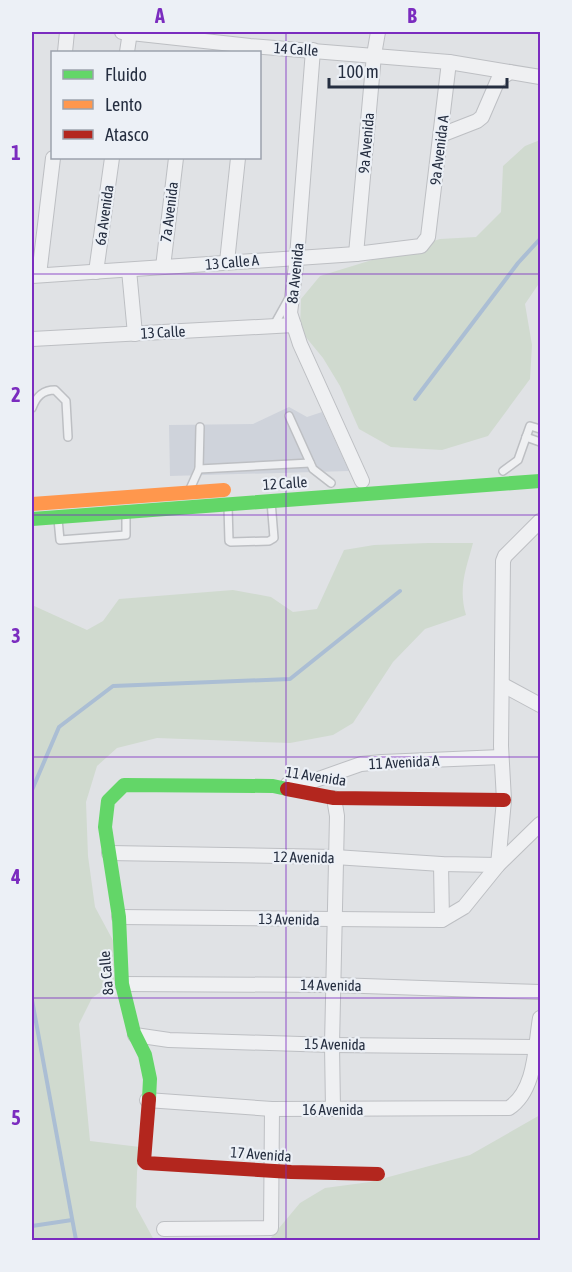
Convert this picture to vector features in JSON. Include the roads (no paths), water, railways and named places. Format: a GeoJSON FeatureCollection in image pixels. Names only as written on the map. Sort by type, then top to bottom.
{"type":"FeatureCollection","features":[{"type":"Feature","properties":{"kind":"street"},"geometry":{"type":"LineString","coordinates":[[65,51],[67,32]]}},
{"type":"Feature","properties":{"kind":"street","name":"14 Calle"},"geometry":{"type":"LineString","coordinates":[[122,32],[189,45],[374,55],[448,62],[540,77]]}},
{"type":"Feature","properties":{"kind":"street"},"geometry":{"type":"LineString","coordinates":[[127,51],[130,32]]}},
{"type":"Feature","properties":{"kind":"street","name":"9a Avenida"},"geometry":{"type":"LineString","coordinates":[[356,254],[378,32]]}},
{"type":"Feature","properties":{"kind":"street","name":"8a Avenida"},"geometry":{"type":"LineString","coordinates":[[313,50],[297,257],[290,313],[300,344],[362,481]]}},
{"type":"Feature","properties":{"kind":"street","name":"9a Avenida A"},"geometry":{"type":"LineString","coordinates":[[428,237],[448,62]]}},
{"type":"Feature","properties":{"kind":"street"},"geometry":{"type":"LineString","coordinates":[[441,135],[482,117],[498,80],[510,72]]}},
{"type":"Feature","properties":{"kind":"street"},"geometry":{"type":"LineString","coordinates":[[35,276],[52,159]]}},
{"type":"Feature","properties":{"kind":"street","name":"6a Avenida"},"geometry":{"type":"LineString","coordinates":[[96,272],[112,159]]}},
{"type":"Feature","properties":{"kind":"street","name":"7a Avenida"},"geometry":{"type":"LineString","coordinates":[[163,267],[176,159]]}},
{"type":"Feature","properties":{"kind":"street"},"geometry":{"type":"LineString","coordinates":[[227,262],[238,159]]}},
{"type":"Feature","properties":{"kind":"street","name":"13 Calle A"},"geometry":{"type":"LineString","coordinates":[[35,276],[356,254],[421,246],[428,237]]}},
{"type":"Feature","properties":{"kind":"street"},"geometry":{"type":"LineString","coordinates":[[129,270],[135,334]]}},
{"type":"Feature","properties":{"kind":"street","name":"13 Calle"},"geometry":{"type":"LineString","coordinates":[[32,339],[294,325]]}},
{"type":"Feature","properties":{"kind":"street","name":"12 Calle"},"geometry":{"type":"LineString","coordinates":[[307,484],[540,469]]}},
{"type":"Feature","properties":{"kind":"street","name":"12 Calle"},"geometry":{"type":"LineString","coordinates":[[32,519],[540,481]]}},
{"type":"Feature","properties":{"kind":"street"},"geometry":{"type":"LineString","coordinates":[[32,504],[236,490]]}},
{"type":"Feature","properties":{"kind":"street"},"geometry":{"type":"LineString","coordinates":[[498,865],[504,800],[501,757],[503,561],[540,521]]}},
{"type":"Feature","properties":{"kind":"street"},"geometry":{"type":"LineString","coordinates":[[502,686],[540,705]]}},
{"type":"Feature","properties":{"kind":"street","name":"11 Avenida A"},"geometry":{"type":"LineString","coordinates":[[273,786],[310,782],[361,764],[501,757]]}},
{"type":"Feature","properties":{"kind":"street","name":"11 Avenida"},"geometry":{"type":"LineString","coordinates":[[124,784],[273,786],[334,798],[504,800]]}},
{"type":"Feature","properties":{"kind":"street","name":"8a Calle"},"geometry":{"type":"LineString","coordinates":[[124,784],[108,801],[105,827],[119,917],[122,984],[135,1035],[145,1055],[150,1079],[144,1161]]}},
{"type":"Feature","properties":{"kind":"street"},"geometry":{"type":"LineString","coordinates":[[333,1109],[337,816],[334,798]]}},
{"type":"Feature","properties":{"kind":"street","name":"13 Avenida"},"geometry":{"type":"LineString","coordinates":[[119,917],[442,920],[460,910],[498,865],[540,824]]}},
{"type":"Feature","properties":{"kind":"street","name":"12 Avenida"},"geometry":{"type":"LineString","coordinates":[[109,853],[335,857],[498,865]]}},
{"type":"Feature","properties":{"kind":"street"},"geometry":{"type":"LineString","coordinates":[[441,864],[442,920]]}},
{"type":"Feature","properties":{"kind":"street"},"geometry":{"type":"LineString","coordinates":[[442,888],[460,910]]}},
{"type":"Feature","properties":{"kind":"street","name":"14 Avenida"},"geometry":{"type":"LineString","coordinates":[[122,984],[335,985],[540,992]]}},
{"type":"Feature","properties":{"kind":"street"},"geometry":{"type":"LineString","coordinates":[[536,1047],[540,1018]]}},
{"type":"Feature","properties":{"kind":"street","name":"15 Avenida"},"geometry":{"type":"LineString","coordinates":[[135,1035],[169,1040],[333,1045],[536,1047]]}},
{"type":"Feature","properties":{"kind":"street","name":"16 Avenida"},"geometry":{"type":"LineString","coordinates":[[147,1100],[272,1109],[509,1108],[517,1101],[530,1078],[536,1047]]}},
{"type":"Feature","properties":{"kind":"street"},"geometry":{"type":"LineString","coordinates":[[164,1229],[271,1228],[272,1109]]}},
{"type":"Feature","properties":{"kind":"street","name":"17 Avenida"},"geometry":{"type":"LineString","coordinates":[[144,1161],[146,1163],[272,1171],[347,1175],[378,1174]]}},
{"type":"Feature","properties":{"kind":"lane"},"geometry":{"type":"LineString","coordinates":[[272,327],[292,292]]}},
{"type":"Feature","properties":{"kind":"lane"},"geometry":{"type":"LineString","coordinates":[[32,408],[40,394],[48,390],[55,390],[66,402],[68,437]]}},
{"type":"Feature","properties":{"kind":"lane"},"geometry":{"type":"LineString","coordinates":[[289,416],[313,469],[331,483]]}},
{"type":"Feature","properties":{"kind":"lane"},"geometry":{"type":"LineString","coordinates":[[503,471],[518,460],[530,426],[540,429]]}},
{"type":"Feature","properties":{"kind":"lane"},"geometry":{"type":"LineString","coordinates":[[188,493],[199,469],[200,428]]}},
{"type":"Feature","properties":{"kind":"lane"},"geometry":{"type":"LineString","coordinates":[[526,437],[540,442]]}},
{"type":"Feature","properties":{"kind":"lane"},"geometry":{"type":"LineString","coordinates":[[199,469],[310,463]]}},
{"type":"Feature","properties":{"kind":"lane"},"geometry":{"type":"LineString","coordinates":[[228,504],[229,541],[269,541],[274,538],[271,500]]}},
{"type":"Feature","properties":{"kind":"lane"},"geometry":{"type":"LineString","coordinates":[[58,517],[60,540],[126,535],[126,512]]}},
{"type":"Feature","properties":{"kind":"waterway"},"geometry":{"type":"LineString","coordinates":[[415,399],[518,263],[540,239]]}},
{"type":"Feature","properties":{"kind":"waterway"},"geometry":{"type":"LineString","coordinates":[[32,790],[59,727],[113,686],[290,679],[400,591]]}},
{"type":"Feature","properties":{"kind":"waterway"},"geometry":{"type":"LineString","coordinates":[[32,1000],[76,1240]]}},
{"type":"Feature","properties":{"kind":"waterway"},"geometry":{"type":"LineString","coordinates":[[32,1226],[72,1220]]}}]}
